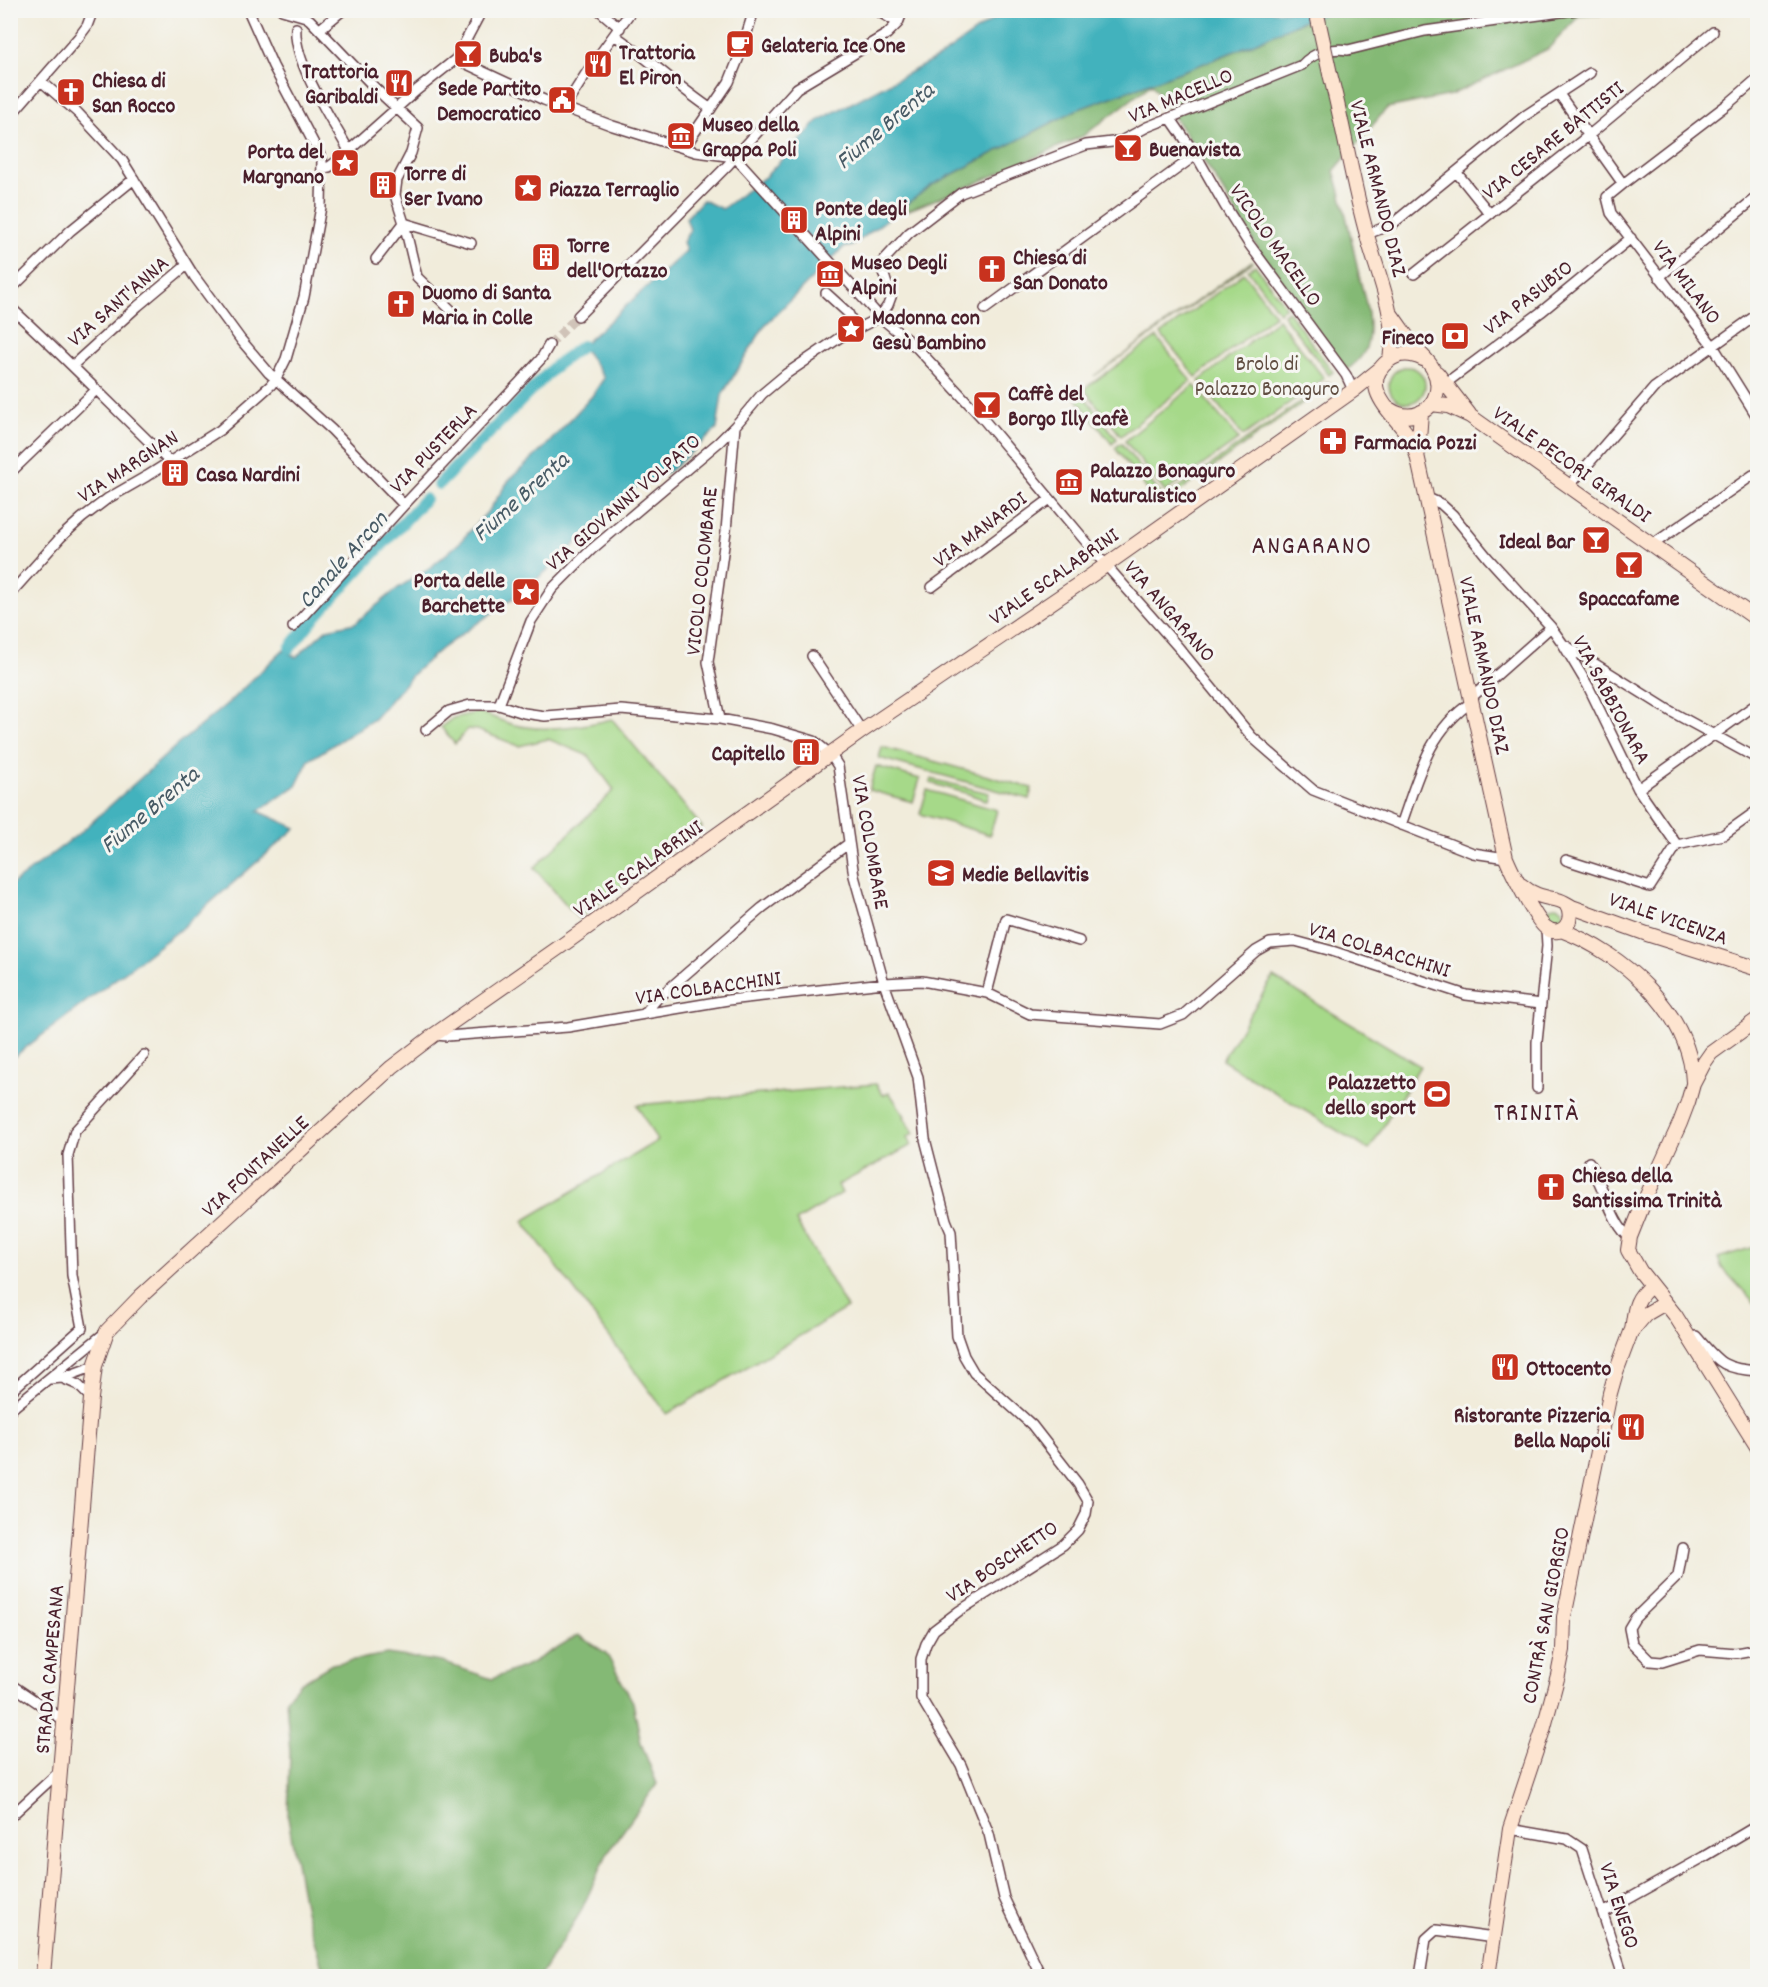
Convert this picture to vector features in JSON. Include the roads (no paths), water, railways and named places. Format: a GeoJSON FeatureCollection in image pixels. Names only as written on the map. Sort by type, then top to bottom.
{"type":"FeatureCollection","features":[{"type":"Feature","properties":{"kind":"street"},"geometry":{"type":"LineString","coordinates":[[10,116],[78,38],[87,26],[93,10]]}},
{"type":"Feature","properties":{"kind":"street"},"geometry":{"type":"LineString","coordinates":[[248,10],[273,66],[322,159],[323,168],[321,207],[304,297],[286,359],[275,380]]}},
{"type":"Feature","properties":{"kind":"street"},"geometry":{"type":"LineString","coordinates":[[282,10],[306,14],[337,50],[418,128],[408,159],[397,180],[395,195],[417,278],[451,310]]}},
{"type":"Feature","properties":{"kind":"street"},"geometry":{"type":"LineString","coordinates":[[320,29],[343,10]]}},
{"type":"Feature","properties":{"kind":"street"},"geometry":{"type":"LineString","coordinates":[[598,10],[617,32],[642,54],[686,92],[711,108]]}},
{"type":"Feature","properties":{"kind":"street"},"geometry":{"type":"LineString","coordinates":[[564,108],[632,10]]}},
{"type":"Feature","properties":{"kind":"street"},"geometry":{"type":"LineString","coordinates":[[684,148],[729,82],[754,10]]}},
{"type":"Feature","properties":{"kind":"street"},"geometry":{"type":"LineString","coordinates":[[876,10],[898,23]]}},
{"type":"Feature","properties":{"kind":"street"},"geometry":{"type":"LineString","coordinates":[[578,316],[735,157],[798,88],[887,34],[898,23],[903,10]]}},
{"type":"Feature","properties":{"kind":"street","name":"VIALE ARMANDO DIAZ"},"geometry":{"type":"LineString","coordinates":[[1316,10],[1366,234],[1390,308],[1392,332],[1385,364],[1376,382],[1377,391],[1418,455],[1506,858],[1518,882],[1551,927]]}},
{"type":"Feature","properties":{"kind":"street","name":"VIA MACELLO"},"geometry":{"type":"LineString","coordinates":[[880,316],[891,297],[882,269],[883,261],[909,233],[961,193],[1086,145],[1121,141],[1147,127],[1302,65],[1308,58],[1338,48],[1348,50],[1425,31],[1575,10]]}},
{"type":"Feature","properties":{"kind":"street"},"geometry":{"type":"LineString","coordinates":[[323,168],[329,167],[456,59],[479,11]]}},
{"type":"Feature","properties":{"kind":"street"},"geometry":{"type":"LineString","coordinates":[[296,28],[305,67],[348,149]]}},
{"type":"Feature","properties":{"kind":"street","name":"VIA CESARE BATTISTI"},"geometry":{"type":"LineString","coordinates":[[1414,274],[1588,136],[1713,32]]}},
{"type":"Feature","properties":{"kind":"street"},"geometry":{"type":"LineString","coordinates":[[456,59],[564,108],[684,148],[735,157]]}},
{"type":"Feature","properties":{"kind":"street"},"geometry":{"type":"LineString","coordinates":[[1366,234],[1391,225],[1526,115],[1590,73]]}},
{"type":"Feature","properties":{"kind":"street"},"geometry":{"type":"LineString","coordinates":[[1559,93],[1623,184],[1758,78]]}},
{"type":"Feature","properties":{"kind":"street","name":"VIA SANT'ANNA"},"geometry":{"type":"LineString","coordinates":[[41,81],[78,112],[122,159],[187,265],[240,340],[275,380],[332,430],[404,505]]}},
{"type":"Feature","properties":{"kind":"street","name":"VICOLO MACELLO"},"geometry":{"type":"LineString","coordinates":[[1171,118],[1249,244],[1346,375],[1354,390]]}},
{"type":"Feature","properties":{"kind":"street"},"geometry":{"type":"LineString","coordinates":[[985,309],[1196,155]]}},
{"type":"Feature","properties":{"kind":"street","name":"VIA ANGARANO"},"geometry":{"type":"LineString","coordinates":[[735,157],[880,316],[917,348],[984,420],[1252,737],[1313,790],[1473,853],[1506,858]]}},
{"type":"Feature","properties":{"kind":"street"},"geometry":{"type":"LineString","coordinates":[[1457,173],[1490,214]]}},
{"type":"Feature","properties":{"kind":"street"},"geometry":{"type":"LineString","coordinates":[[10,290],[70,231],[134,179]]}},
{"type":"Feature","properties":{"kind":"street","name":"VIA MILANO"},"geometry":{"type":"LineString","coordinates":[[1623,184],[1607,197],[1611,213],[1713,346],[1756,412]]}},
{"type":"Feature","properties":{"kind":"street"},"geometry":{"type":"LineString","coordinates":[[1659,277],[1758,196]]}},
{"type":"Feature","properties":{"kind":"street"},"geometry":{"type":"LineString","coordinates":[[404,223],[471,243]]}},
{"type":"Feature","properties":{"kind":"street"},"geometry":{"type":"LineString","coordinates":[[376,259],[404,223]]}},
{"type":"Feature","properties":{"kind":"street","name":"VIA PASUBIO"},"geometry":{"type":"LineString","coordinates":[[1446,383],[1540,312],[1631,238]]}},
{"type":"Feature","properties":{"kind":"street","name":"VIA SANT'ANNA"},"geometry":{"type":"LineString","coordinates":[[73,364],[187,265]]}},
{"type":"Feature","properties":{"kind":"street"},"geometry":{"type":"LineString","coordinates":[[826,293],[848,313],[857,330]]}},
{"type":"Feature","properties":{"kind":"street"},"geometry":{"type":"LineString","coordinates":[[10,308],[73,364],[96,390],[169,461]]}},
{"type":"Feature","properties":{"kind":"street","name":"VIALE ARMANDO DIAZ"},"geometry":{"type":"LineString","coordinates":[[1389,312],[1437,376],[1436,396],[1426,408],[1418,455]]}},
{"type":"Feature","properties":{"kind":"street"},"geometry":{"type":"LineString","coordinates":[[1569,486],[1654,388],[1758,314]]}},
{"type":"Feature","properties":{"kind":"street","name":"VIA GIOVANNI VOLPATO"},"geometry":{"type":"LineString","coordinates":[[499,705],[531,621],[552,589],[591,550],[735,426],[760,392],[839,338],[880,316]]}},
{"type":"Feature","properties":{"kind":"street","name":"VIA PUSTERLA"},"geometry":{"type":"LineString","coordinates":[[293,627],[541,359],[549,345]]}},
{"type":"Feature","properties":{"kind":"street"},"geometry":{"type":"LineString","coordinates":[[1385,364],[1406,354],[1428,363]]}},
{"type":"Feature","properties":{"kind":"street","name":"VIALE PECORI GIRALDI"},"geometry":{"type":"LineString","coordinates":[[1428,363],[1470,416]]}},
{"type":"Feature","properties":{"kind":"street","name":"VIALE SCALABRINI"},"geometry":{"type":"LineString","coordinates":[[434,1035],[862,731],[1106,565],[1354,390],[1385,364]]}},
{"type":"Feature","properties":{"kind":"street","name":"VIA MARGNAN"},"geometry":{"type":"LineString","coordinates":[[10,594],[60,537],[82,518],[106,499],[220,430],[275,380]]}},
{"type":"Feature","properties":{"kind":"street"},"geometry":{"type":"LineString","coordinates":[[10,473],[96,390]]}},
{"type":"Feature","properties":{"kind":"street"},"geometry":{"type":"LineString","coordinates":[[1354,390],[1377,391]]}},
{"type":"Feature","properties":{"kind":"street","name":"VIALE PECORI GIRALDI"},"geometry":{"type":"LineString","coordinates":[[1426,408],[1448,406],[1470,416],[1758,620]]}},
{"type":"Feature","properties":{"kind":"street"},"geometry":{"type":"LineString","coordinates":[[1386,407],[1400,415],[1407,416],[1426,408]]}},
{"type":"Feature","properties":{"kind":"street","name":"VICOLO COLOMBARE"},"geometry":{"type":"LineString","coordinates":[[720,719],[708,662],[726,531],[735,426]]}},
{"type":"Feature","properties":{"kind":"street","name":"VIALE PECORI GIRALDI"},"geometry":{"type":"LineString","coordinates":[[1652,545],[1754,475]]}},
{"type":"Feature","properties":{"kind":"street"},"geometry":{"type":"LineString","coordinates":[[1428,498],[1441,504],[1453,516],[1551,627]]}},
{"type":"Feature","properties":{"kind":"street","name":"VIA MANARDI"},"geometry":{"type":"LineString","coordinates":[[932,587],[1050,499]]}},
{"type":"Feature","properties":{"kind":"street","name":"VIA SABBIONARA"},"geometry":{"type":"LineString","coordinates":[[1401,825],[1428,749],[1441,729],[1551,627],[1588,687],[1638,789],[1677,845]]}},
{"type":"Feature","properties":{"kind":"street"},"geometry":{"type":"LineString","coordinates":[[1563,644],[1663,706],[1758,759]]}},
{"type":"Feature","properties":{"kind":"street"},"geometry":{"type":"LineString","coordinates":[[812,656],[862,731]]}},
{"type":"Feature","properties":{"kind":"street","name":"VIA SABBIONARA"},"geometry":{"type":"LineString","coordinates":[[1638,789],[1758,703]]}},
{"type":"Feature","properties":{"kind":"street"},"geometry":{"type":"LineString","coordinates":[[426,730],[449,711],[470,705],[499,705]]}},
{"type":"Feature","properties":{"kind":"street","name":"VIA COLOMBARE"},"geometry":{"type":"LineString","coordinates":[[499,705],[524,713],[545,716],[621,710],[720,719],[772,729],[814,741],[831,755],[838,766],[848,844],[884,983]]}},
{"type":"Feature","properties":{"kind":"street"},"geometry":{"type":"LineString","coordinates":[[1566,860],[1650,887],[1677,845],[1723,835],[1758,810]]}},
{"type":"Feature","properties":{"kind":"street"},"geometry":{"type":"LineString","coordinates":[[644,1014],[656,1000],[762,908],[848,844]]}},
{"type":"Feature","properties":{"kind":"street"},"geometry":{"type":"LineString","coordinates":[[1518,882],[1527,890],[1566,904],[1571,914],[1565,928],[1551,927]]}},
{"type":"Feature","properties":{"kind":"street"},"geometry":{"type":"LineString","coordinates":[[1552,900],[1547,902],[1541,910],[1551,927],[1581,940],[1629,969],[1657,999],[1684,1041],[1697,1055],[1711,1053]]}},
{"type":"Feature","properties":{"kind":"street","name":"VIALE VICENZA"},"geometry":{"type":"LineString","coordinates":[[1566,904],[1647,934],[1758,969]]}},
{"type":"Feature","properties":{"kind":"street"},"geometry":{"type":"LineString","coordinates":[[987,993],[1006,919],[1079,941]]}},
{"type":"Feature","properties":{"kind":"street"},"geometry":{"type":"LineString","coordinates":[[1537,1088],[1537,1050],[1541,1004],[1551,927]]}},
{"type":"Feature","properties":{"kind":"street","name":"VIA COLBACCHINI"},"geometry":{"type":"LineString","coordinates":[[434,1035],[568,1027],[728,1000],[922,981],[987,993],[1030,1014],[1161,1023],[1183,1015],[1256,951],[1270,943],[1294,941],[1332,951],[1466,996],[1541,1004]]}},
{"type":"Feature","properties":{"kind":"street","name":"VIA BOSCHETTO"},"geometry":{"type":"LineString","coordinates":[[884,983],[918,1077],[926,1139],[951,1232],[957,1336],[964,1356],[974,1372],[1032,1425],[1078,1484],[1088,1501],[1086,1514],[1078,1530],[1063,1545],[959,1611],[934,1630],[921,1659],[921,1698],[965,1774],[988,1834],[1004,1898],[1041,1977]]}},
{"type":"Feature","properties":{"kind":"street"},"geometry":{"type":"LineString","coordinates":[[1758,1019],[1711,1053],[1704,1063],[1693,1084],[1680,1122],[1630,1237],[1628,1250],[1632,1259],[1689,1338],[1758,1448]]}},
{"type":"Feature","properties":{"kind":"street","name":"VIA FONTANELLE"},"geometry":{"type":"LineString","coordinates":[[10,1410],[107,1331],[140,1297],[351,1104],[392,1067],[434,1035]]}},
{"type":"Feature","properties":{"kind":"street"},"geometry":{"type":"LineString","coordinates":[[1684,1041],[1689,1054],[1693,1084]]}},
{"type":"Feature","properties":{"kind":"street"},"geometry":{"type":"LineString","coordinates":[[10,1392],[82,1328],[72,1276],[68,1155],[75,1131],[144,1055]]}},
{"type":"Feature","properties":{"kind":"street"},"geometry":{"type":"LineString","coordinates":[[1589,1162],[1620,1228],[1630,1237]]}},
{"type":"Feature","properties":{"kind":"street","name":"CONTRÀ SAN GIORGIO"},"geometry":{"type":"LineString","coordinates":[[1488,1977],[1510,1828],[1544,1727],[1558,1676],[1566,1606],[1607,1404],[1631,1332],[1635,1306],[1640,1294],[1651,1286]]}},
{"type":"Feature","properties":{"kind":"street","name":"CONTRÀ SAN GIORGIO"},"geometry":{"type":"LineString","coordinates":[[1631,1332],[1646,1314],[1665,1303]]}},
{"type":"Feature","properties":{"kind":"street","name":"VIA FONTANELLE"},"geometry":{"type":"LineString","coordinates":[[96,1361],[107,1331]]}},
{"type":"Feature","properties":{"kind":"street"},"geometry":{"type":"LineString","coordinates":[[1689,1338],[1696,1336],[1716,1359],[1734,1370],[1758,1371]]}},
{"type":"Feature","properties":{"kind":"street"},"geometry":{"type":"LineString","coordinates":[[62,1378],[96,1361],[91,1353],[81,1353]]}},
{"type":"Feature","properties":{"kind":"street","name":"STRADA CAMPESANA"},"geometry":{"type":"LineString","coordinates":[[43,1977],[91,1398],[96,1361]]}},
{"type":"Feature","properties":{"kind":"street"},"geometry":{"type":"LineString","coordinates":[[51,1378],[62,1378],[78,1385],[91,1398]]}},
{"type":"Feature","properties":{"kind":"street"},"geometry":{"type":"LineString","coordinates":[[1683,1548],[1678,1576],[1635,1617],[1629,1628],[1632,1643],[1650,1661],[1662,1662],[1700,1650],[1736,1653],[1758,1649]]}},
{"type":"Feature","properties":{"kind":"street"},"geometry":{"type":"LineString","coordinates":[[10,1684],[65,1721]]}},
{"type":"Feature","properties":{"kind":"street"},"geometry":{"type":"LineString","coordinates":[[10,1817],[61,1770]]}},
{"type":"Feature","properties":{"kind":"street"},"geometry":{"type":"LineString","coordinates":[[1603,1913],[1758,1825]]}},
{"type":"Feature","properties":{"kind":"street","name":"VIA ENEGO"},"geometry":{"type":"LineString","coordinates":[[1510,1828],[1567,1839],[1582,1849],[1623,1977]]}},
{"type":"Feature","properties":{"kind":"street"},"geometry":{"type":"LineString","coordinates":[[1420,1977],[1426,1939],[1436,1930],[1494,1938]]}},
{"type":"Feature","properties":{"kind":"water","name":"Fiume Brenta"},"geometry":{"type":"Polygon","coordinates":[[[1011,11],[1335,11],[1300,22],[1210,61],[1076,110],[932,185],[852,246],[843,248],[765,325],[722,395],[717,429],[671,470],[629,491],[554,565],[513,598],[441,649],[414,673],[374,719],[309,760],[296,786],[258,811],[296,828],[177,932],[11,1059],[11,885],[81,832],[177,745],[229,702],[283,650],[296,657],[327,629],[355,623],[398,588],[431,567],[458,544],[490,509],[509,480],[545,447],[592,396],[604,378],[582,346],[686,251],[683,242],[690,230],[686,218],[703,200],[722,209],[766,176],[819,120],[939,57],[992,20],[1011,11]]]}},
{"type":"Feature","properties":{"kind":"waterway","name":"Canale Arcon"},"geometry":{"type":"LineString","coordinates":[[439,484],[555,366],[582,346]]}},
{"type":"Feature","properties":{"kind":"waterway","name":"Canale Arcon"},"geometry":{"type":"LineString","coordinates":[[290,648],[313,619],[425,499]]}},
{"type":"Feature","properties":{"kind":"tunnel"},"geometry":{"type":"LineString","coordinates":[[549,345],[578,316]]}},
{"type":"Feature","properties":{"kind":"place","name":"Gelateria Ice One"},"geometry":{"type":"Point","coordinates":[740,44]}},
{"type":"Feature","properties":{"kind":"place","name":"Buba's"},"geometry":{"type":"Point","coordinates":[468,54]}},
{"type":"Feature","properties":{"kind":"place","name":"Trattoria El Piron"},"geometry":{"type":"Point","coordinates":[598,64]}},
{"type":"Feature","properties":{"kind":"place","name":"Trattoria Garibaldi"},"geometry":{"type":"Point","coordinates":[399,83]}},
{"type":"Feature","properties":{"kind":"place","name":"Chiesa di San Rocco"},"geometry":{"type":"Point","coordinates":[71,92]}},
{"type":"Feature","properties":{"kind":"place","name":"Sede Partito Democratico"},"geometry":{"type":"Point","coordinates":[562,100]}},
{"type":"Feature","properties":{"kind":"place","name":"Museo della Grappa Poli"},"geometry":{"type":"Point","coordinates":[681,136]}},
{"type":"Feature","properties":{"kind":"place","name":"Buenavista"},"geometry":{"type":"Point","coordinates":[1128,148]}},
{"type":"Feature","properties":{"kind":"place","name":"Porta del Margnano"},"geometry":{"type":"Point","coordinates":[345,163]}},
{"type":"Feature","properties":{"kind":"place","name":"Torre di Ser Ivano"},"geometry":{"type":"Point","coordinates":[383,185]}},
{"type":"Feature","properties":{"kind":"place","name":"Piazza Terraglio"},"geometry":{"type":"Point","coordinates":[528,188]}},
{"type":"Feature","properties":{"kind":"place","name":"Ponte degli Alpini"},"geometry":{"type":"Point","coordinates":[794,220]}},
{"type":"Feature","properties":{"kind":"place","name":"Torre dell'Ortazzo"},"geometry":{"type":"Point","coordinates":[546,257]}},
{"type":"Feature","properties":{"kind":"place","name":"Chiesa di San Donato"},"geometry":{"type":"Point","coordinates":[992,269]}},
{"type":"Feature","properties":{"kind":"place","name":"Museo Degli Alpini"},"geometry":{"type":"Point","coordinates":[830,274]}},
{"type":"Feature","properties":{"kind":"place","name":"Duomo di Santa Maria in Colle"},"geometry":{"type":"Point","coordinates":[401,304]}},
{"type":"Feature","properties":{"kind":"place","name":"Madonna con Gesù Bambino"},"geometry":{"type":"Point","coordinates":[851,329]}},
{"type":"Feature","properties":{"kind":"place","name":"Fineco"},"geometry":{"type":"Point","coordinates":[1455,336]}},
{"type":"Feature","properties":{"kind":"place","name":"Caffè del Borgo Illy cafè"},"geometry":{"type":"Point","coordinates":[987,405]}},
{"type":"Feature","properties":{"kind":"place","name":"Farmacia Pozzi"},"geometry":{"type":"Point","coordinates":[1333,441]}},
{"type":"Feature","properties":{"kind":"place","name":"Casa Nardini"},"geometry":{"type":"Point","coordinates":[175,473]}},
{"type":"Feature","properties":{"kind":"place","name":"Palazzo Bonaguro Naturalistico"},"geometry":{"type":"Point","coordinates":[1069,482]}},
{"type":"Feature","properties":{"kind":"place","name":"Ideal Bar"},"geometry":{"type":"Point","coordinates":[1596,540]}},
{"type":"Feature","properties":{"kind":"place","name":"Spaccafame"},"geometry":{"type":"Point","coordinates":[1629,565]}},
{"type":"Feature","properties":{"kind":"place","name":"Porta delle Barchette"},"geometry":{"type":"Point","coordinates":[526,592]}},
{"type":"Feature","properties":{"kind":"place","name":"Capitello"},"geometry":{"type":"Point","coordinates":[806,752]}},
{"type":"Feature","properties":{"kind":"place","name":"Medie Bellavitis"},"geometry":{"type":"Point","coordinates":[941,873]}},
{"type":"Feature","properties":{"kind":"place","name":"Palazzetto dello sport"},"geometry":{"type":"Point","coordinates":[1437,1094]}},
{"type":"Feature","properties":{"kind":"place","name":"Chiesa della Santissima Trinità"},"geometry":{"type":"Point","coordinates":[1551,1187]}},
{"type":"Feature","properties":{"kind":"place","name":"Ottocento"},"geometry":{"type":"Point","coordinates":[1505,1367]}},
{"type":"Feature","properties":{"kind":"place","name":"Ristorante Pizzeria Bella Napoli"},"geometry":{"type":"Point","coordinates":[1631,1427]}},
{"type":"Feature","properties":{"kind":"district","name":"ANGARANO"},"geometry":{"type":"Point","coordinates":[1312,544]}},
{"type":"Feature","properties":{"kind":"district","name":"TRINITÀ"},"geometry":{"type":"Point","coordinates":[1537,1111]}},
{"type":"Feature","properties":{"kind":"park label","name":"Brolo di Palazzo Bonaguro"},"geometry":{"type":"Point","coordinates":[1267,374]}}]}
